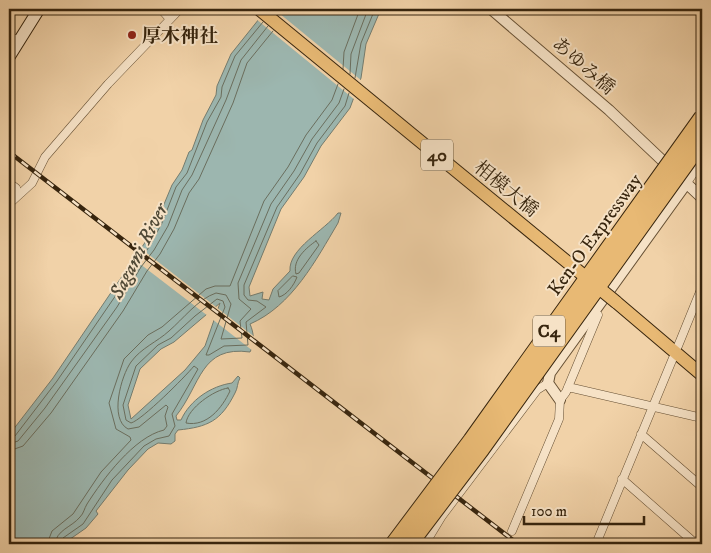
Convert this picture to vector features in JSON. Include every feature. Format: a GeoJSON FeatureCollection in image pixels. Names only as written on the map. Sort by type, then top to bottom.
{"type":"FeatureCollection","features":[{"type":"Feature","properties":{"kind":"highway","name":"Ken-O Expressway"},"geometry":{"type":"LineString","coordinates":[[393,544],[471,440],[702,117]]}},
{"type":"Feature","properties":{"kind":"highway","name":"Ken-O Expressway"},"geometry":{"type":"LineString","coordinates":[[410,544],[482,449],[702,142]]}},
{"type":"Feature","properties":{"kind":"main road"},"geometry":{"type":"LineString","coordinates":[[9,58],[13,38],[39,9]]}},
{"type":"Feature","properties":{"kind":"main road","name":"相模大橋"},"geometry":{"type":"LineString","coordinates":[[259,9],[616,302],[702,375]]}},
{"type":"Feature","properties":{"kind":"street"},"geometry":{"type":"LineString","coordinates":[[161,9],[169,18]]}},
{"type":"Feature","properties":{"kind":"street"},"geometry":{"type":"LineString","coordinates":[[9,204],[32,184],[45,157],[169,18],[180,9]]}},
{"type":"Feature","properties":{"kind":"street","name":"あゆみ橋"},"geometry":{"type":"LineString","coordinates":[[491,9],[609,110],[702,198]]}},
{"type":"Feature","properties":{"kind":"street"},"geometry":{"type":"LineString","coordinates":[[560,400],[548,383],[550,372],[702,161]]}},
{"type":"Feature","properties":{"kind":"street"},"geometry":{"type":"LineString","coordinates":[[9,183],[16,188],[9,197]]}},
{"type":"Feature","properties":{"kind":"street"},"geometry":{"type":"LineString","coordinates":[[678,346],[702,287]]}},
{"type":"Feature","properties":{"kind":"street"},"geometry":{"type":"LineString","coordinates":[[512,531],[559,419],[560,400],[568,387],[598,315]]}},
{"type":"Feature","properties":{"kind":"street"},"geometry":{"type":"LineString","coordinates":[[596,544],[673,358]]}},
{"type":"Feature","properties":{"kind":"street"},"geometry":{"type":"LineString","coordinates":[[425,544],[465,484],[537,390],[548,383]]}},
{"type":"Feature","properties":{"kind":"street"},"geometry":{"type":"LineString","coordinates":[[568,387],[702,418]]}},
{"type":"Feature","properties":{"kind":"street"},"geometry":{"type":"LineString","coordinates":[[641,434],[702,487]]}},
{"type":"Feature","properties":{"kind":"street"},"geometry":{"type":"LineString","coordinates":[[622,479],[695,544],[702,536]]}},
{"type":"Feature","properties":{"kind":"water"},"geometry":{"type":"Polygon","coordinates":[[[267,9],[381,9],[366,44],[361,78],[350,108],[321,146],[304,177],[281,209],[249,287],[250,296],[263,292],[262,299],[269,300],[273,289],[290,271],[291,263],[301,247],[338,213],[341,213],[338,223],[302,281],[278,306],[250,324],[253,345],[250,352],[233,351],[211,361],[197,380],[176,416],[177,420],[181,420],[190,406],[202,395],[216,387],[232,383],[238,376],[240,378],[236,391],[230,403],[219,416],[213,421],[198,427],[178,430],[175,434],[175,441],[171,444],[158,443],[148,449],[128,470],[96,511],[98,514],[86,528],[63,544],[9,544],[9,435],[53,378],[144,244],[157,221],[172,185],[182,170],[189,152],[192,150],[203,120],[216,95],[217,86],[231,54],[267,9]],[[220,303],[174,342],[161,349],[140,369],[128,405],[131,419],[185,370],[205,346],[220,303]]]}},
{"type":"Feature","properties":{"kind":"pier"},"geometry":{"type":"Polygon","coordinates":[[[264,9],[274,9],[362,81],[355,100],[256,19],[264,9]]]}},
{"type":"Feature","properties":{"kind":"pier"},"geometry":{"type":"Polygon","coordinates":[[[139,247],[256,338],[253,351],[212,319],[216,309],[208,316],[131,257],[139,247]]]}},
{"type":"Feature","properties":{"kind":"tunnel"},"geometry":{"type":"LineString","coordinates":[[507,544],[512,531]]}},
{"type":"Feature","properties":{"kind":"railway"},"geometry":{"type":"LineString","coordinates":[[9,152],[518,544]]}},
{"type":"Feature","properties":{"kind":"place","name":"厚木神社"},"geometry":{"type":"Point","coordinates":[132,35]}},
{"type":"Feature","properties":{"kind":"water label","name":"Sagami River"},"geometry":{"type":"Point","coordinates":[138,251]}}]}
